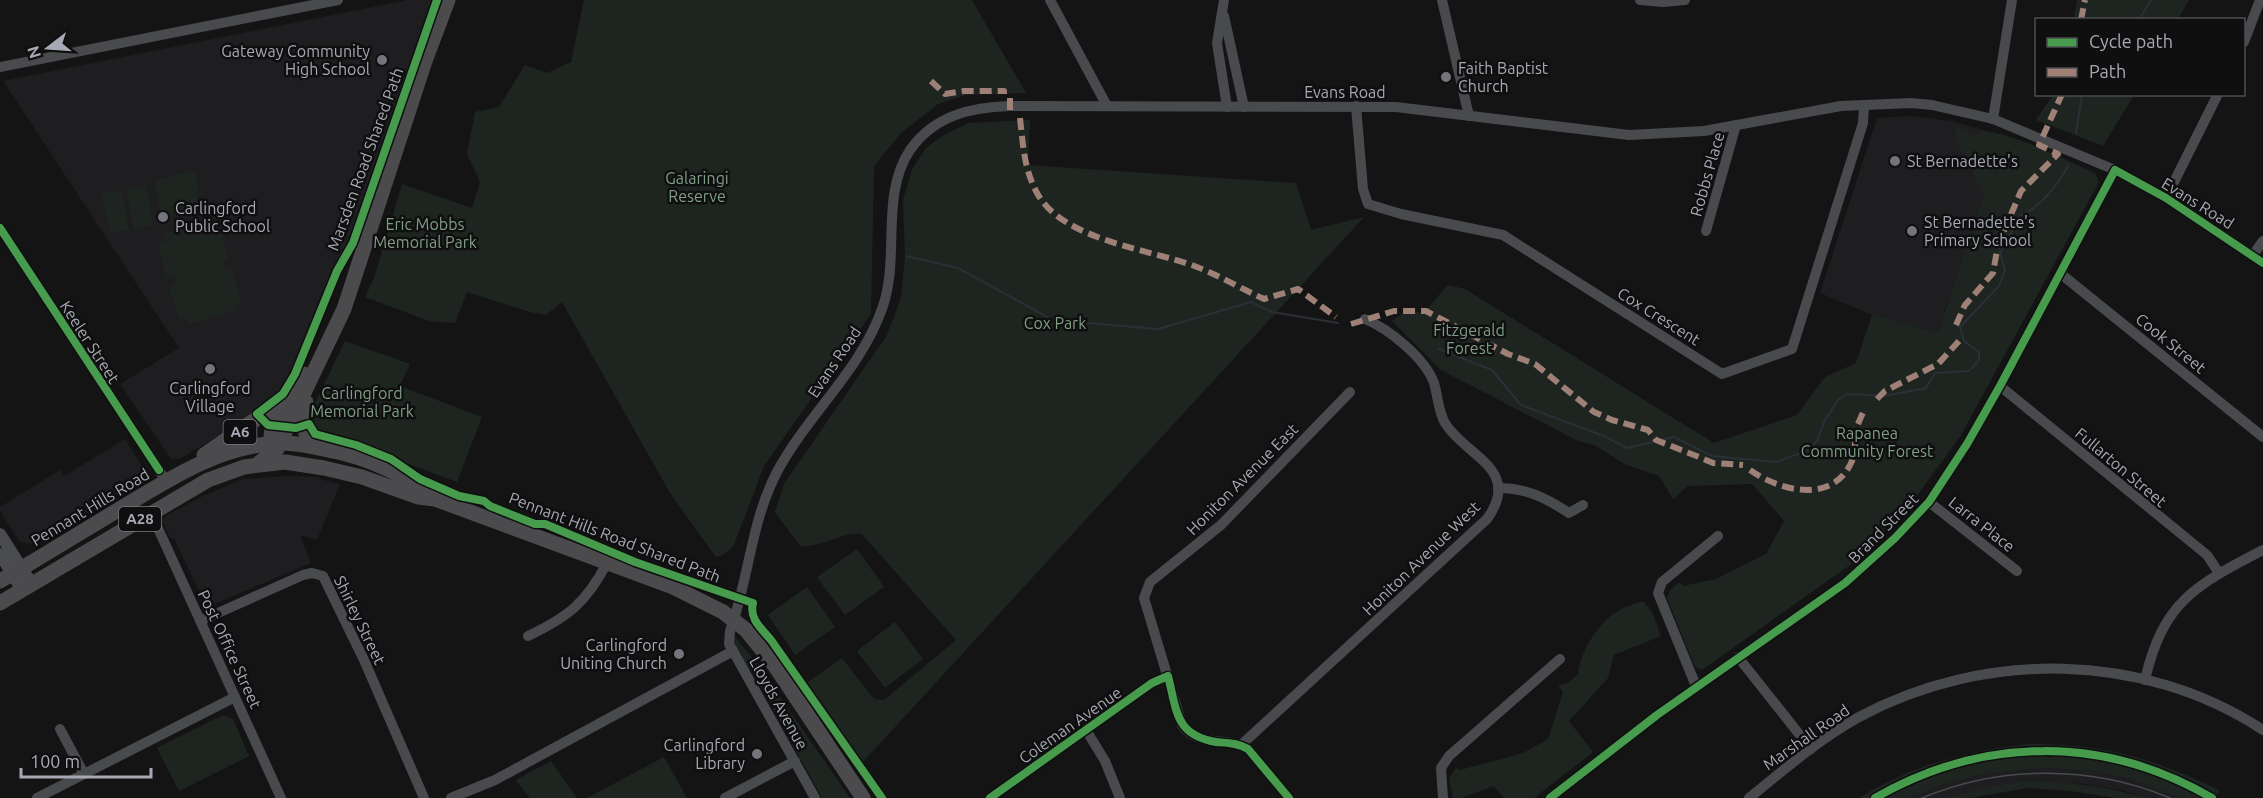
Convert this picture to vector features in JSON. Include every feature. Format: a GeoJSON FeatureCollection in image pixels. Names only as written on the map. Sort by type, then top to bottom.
{"type":"FeatureCollection","features":[{"type":"Feature","properties":{"kind":"highway","name":"A6"},"geometry":{"type":"LineString","coordinates":[[254,466],[275,446],[344,309],[448,0]]}},
{"type":"Feature","properties":{"kind":"highway","name":"A6"},"geometry":{"type":"LineString","coordinates":[[275,446],[274,426],[337,304],[349,289]]}},
{"type":"Feature","properties":{"kind":"highway"},"geometry":{"type":"LineString","coordinates":[[308,384],[303,426],[308,439],[321,448]]}},
{"type":"Feature","properties":{"kind":"highway","name":"A6"},"geometry":{"type":"LineString","coordinates":[[191,468],[205,454],[290,396]]}},
{"type":"Feature","properties":{"kind":"highway","name":"A6"},"geometry":{"type":"LineString","coordinates":[[275,446],[330,461],[355,476]]}},
{"type":"Feature","properties":{"kind":"highway","name":"Pennant Hills Road"},"geometry":{"type":"LineString","coordinates":[[12,575],[166,482],[191,468],[227,453],[275,446],[321,448],[355,456],[391,471],[423,489],[435,499]]}},
{"type":"Feature","properties":{"kind":"highway","name":"Pennant Hills Road"},"geometry":{"type":"LineString","coordinates":[[0,603],[218,475],[254,466],[297,464],[355,476],[418,497],[435,499],[608,563],[694,596],[734,620],[760,647],[789,685],[863,798]]}},
{"type":"Feature","properties":{"kind":"main road"},"geometry":{"type":"LineString","coordinates":[[0,534],[12,575]]}},
{"type":"Feature","properties":{"kind":"main road"},"geometry":{"type":"LineString","coordinates":[[0,554],[12,575],[27,587]]}},
{"type":"Feature","properties":{"kind":"street"},"geometry":{"type":"LineString","coordinates":[[0,66],[338,0]]}},
{"type":"Feature","properties":{"kind":"street"},"geometry":{"type":"LineString","coordinates":[[1050,0],[1107,106]]}},
{"type":"Feature","properties":{"kind":"street"},"geometry":{"type":"LineString","coordinates":[[1442,0],[1469,116]]}},
{"type":"Feature","properties":{"kind":"street"},"geometry":{"type":"LineString","coordinates":[[1640,0],[1663,2],[1685,0]]}},
{"type":"Feature","properties":{"kind":"street"},"geometry":{"type":"LineString","coordinates":[[1993,119],[2012,0]]}},
{"type":"Feature","properties":{"kind":"street"},"geometry":{"type":"LineString","coordinates":[[2245,39],[2260,0]]}},
{"type":"Feature","properties":{"kind":"street"},"geometry":{"type":"LineString","coordinates":[[1223,3],[1217,43],[1227,107]]}},
{"type":"Feature","properties":{"kind":"street"},"geometry":{"type":"LineString","coordinates":[[1223,3],[1228,43],[1244,107]]}},
{"type":"Feature","properties":{"kind":"street"},"geometry":{"type":"LineString","coordinates":[[2166,198],[2217,96]]}},
{"type":"Feature","properties":{"kind":"street","name":"Evans Road"},"geometry":{"type":"LineString","coordinates":[[734,620],[756,531],[772,482],[788,455],[860,354],[878,321],[889,280],[895,188],[903,162],[929,129],[969,110],[1000,106],[1396,107],[1629,135],[1677,134],[1819,110],[1864,105],[1921,104],[1993,119],[2115,170],[2166,198],[2263,263]]}},
{"type":"Feature","properties":{"kind":"street","name":"Cox Crescent"},"geometry":{"type":"LineString","coordinates":[[1356,106],[1364,189],[1368,204],[1401,214],[1503,235],[1722,374],[1792,350],[1863,123],[1864,105]]}},
{"type":"Feature","properties":{"kind":"street","name":"Robbs Place"},"geometry":{"type":"LineString","coordinates":[[1706,231],[1736,125]]}},
{"type":"Feature","properties":{"kind":"street","name":"Brand Street"},"geometry":{"type":"LineString","coordinates":[[1550,798],[1696,686],[1845,583],[1895,538],[1929,502],[1967,444],[2000,386],[2115,170]]}},
{"type":"Feature","properties":{"kind":"street","name":"Keeler Street"},"geometry":{"type":"LineString","coordinates":[[0,228],[166,482]]}},
{"type":"Feature","properties":{"kind":"street"},"geometry":{"type":"LineString","coordinates":[[2253,255],[2263,241]]}},
{"type":"Feature","properties":{"kind":"street","name":"Cook Street"},"geometry":{"type":"LineString","coordinates":[[2061,274],[2263,437]]}},
{"type":"Feature","properties":{"kind":"street"},"geometry":{"type":"LineString","coordinates":[[1365,319],[1385,328],[1425,367],[1435,385],[1446,424],[1486,462],[1497,479],[1498,488],[1516,488],[1537,493],[1569,513],[1583,505]]}},
{"type":"Feature","properties":{"kind":"street","name":"Fullarton Street"},"geometry":{"type":"LineString","coordinates":[[2000,386],[2207,555],[2219,573]]}},
{"type":"Feature","properties":{"kind":"street","name":"Honiton Avenue East"},"geometry":{"type":"LineString","coordinates":[[1241,745],[1202,739],[1190,734],[1179,719],[1145,605],[1145,591],[1150,582],[1221,525],[1350,392]]}},
{"type":"Feature","properties":{"kind":"street","name":"Honiton Avenue West"},"geometry":{"type":"LineString","coordinates":[[1241,745],[1487,519],[1495,507],[1498,488]]}},
{"type":"Feature","properties":{"kind":"street","name":"Larra Place"},"geometry":{"type":"LineString","coordinates":[[1929,502],[2017,571]]}},
{"type":"Feature","properties":{"kind":"street","name":"Post Office Street"},"geometry":{"type":"LineString","coordinates":[[151,513],[281,798]]}},
{"type":"Feature","properties":{"kind":"street"},"geometry":{"type":"LineString","coordinates":[[1696,686],[1658,593],[1662,582],[1718,536]]}},
{"type":"Feature","properties":{"kind":"street"},"geometry":{"type":"LineString","coordinates":[[2145,680],[2156,640],[2172,613],[2189,594],[2219,573],[2263,550]]}},
{"type":"Feature","properties":{"kind":"street"},"geometry":{"type":"LineString","coordinates":[[528,636],[562,619],[582,602],[608,563]]}},
{"type":"Feature","properties":{"kind":"street","name":"Shirley Street"},"geometry":{"type":"LineString","coordinates":[[200,621],[303,575],[312,573],[323,576],[364,660],[424,798]]}},
{"type":"Feature","properties":{"kind":"street","name":"Lloyds Avenue"},"geometry":{"type":"LineString","coordinates":[[734,620],[729,639],[733,651],[815,798]]}},
{"type":"Feature","properties":{"kind":"street"},"geometry":{"type":"LineString","coordinates":[[451,798],[495,780],[733,651]]}},
{"type":"Feature","properties":{"kind":"street"},"geometry":{"type":"LineString","coordinates":[[1738,657],[1811,748]]}},
{"type":"Feature","properties":{"kind":"street"},"geometry":{"type":"LineString","coordinates":[[1443,798],[1441,768],[1449,756],[1560,659]]}},
{"type":"Feature","properties":{"kind":"street","name":"Marshall Road"},"geometry":{"type":"LineString","coordinates":[[1749,798],[1811,748],[1880,707],[1928,687],[1977,674],[2046,668],[2089,670],[2145,680],[2202,699],[2262,728]]}},
{"type":"Feature","properties":{"kind":"street","name":"Coleman Avenue"},"geometry":{"type":"LineString","coordinates":[[990,798],[1152,683],[1168,676]]}},
{"type":"Feature","properties":{"kind":"street"},"geometry":{"type":"LineString","coordinates":[[37,798],[235,697]]}},
{"type":"Feature","properties":{"kind":"street"},"geometry":{"type":"LineString","coordinates":[[60,729],[84,774]]}},
{"type":"Feature","properties":{"kind":"street"},"geometry":{"type":"LineString","coordinates":[[1086,730],[1105,761],[1120,798]]}},
{"type":"Feature","properties":{"kind":"street"},"geometry":{"type":"LineString","coordinates":[[1241,745],[1261,763],[1289,798]]}},
{"type":"Feature","properties":{"kind":"street"},"geometry":{"type":"LineString","coordinates":[[725,798],[795,761]]}},
{"type":"Feature","properties":{"kind":"shaded area"},"geometry":{"type":"Polygon","coordinates":[[[407,0],[431,0],[433,3],[404,81],[351,247],[336,271],[299,363],[278,397],[256,413],[181,458],[171,459],[120,384],[179,348],[3,81],[407,0]]]}},
{"type":"Feature","properties":{"kind":"shaded area","name":"St Bernadette's Primary School"},"geometry":{"type":"Polygon","coordinates":[[[1911,116],[1951,121],[1998,134],[2055,155],[1947,303],[1938,334],[1872,315],[1820,293],[1877,118],[1911,116]]]}},
{"type":"Feature","properties":{"kind":"shaded area"},"geometry":{"type":"Polygon","coordinates":[[[125,439],[147,474],[146,478],[44,540],[31,544],[20,542],[0,511],[0,507],[60,470],[64,476],[125,439]]]}},
{"type":"Feature","properties":{"kind":"shaded area"},"geometry":{"type":"Polygon","coordinates":[[[287,476],[319,477],[319,479],[340,484],[317,540],[300,535],[311,563],[212,605],[204,602],[174,538],[171,539],[162,522],[164,517],[203,496],[243,479],[287,476]]]}},
{"type":"Feature","properties":{"kind":"shaded area"},"geometry":{"type":"Polygon","coordinates":[[[2049,768],[2100,772],[2133,780],[2181,798],[2146,798],[2121,790],[2086,784],[2028,781],[1943,798],[1908,798],[1942,785],[1988,773],[2049,768]]]}},
{"type":"Feature","properties":{"kind":"green space","name":"Galaringi Reserve"},"geometry":{"type":"Polygon","coordinates":[[[584,0],[972,0],[1026,93],[966,95],[938,104],[901,133],[874,166],[871,314],[764,466],[733,547],[721,556],[716,557],[670,493],[562,302],[546,315],[467,292],[455,323],[429,321],[365,297],[374,278],[402,184],[472,208],[480,182],[467,154],[475,112],[499,107],[525,65],[547,73],[571,62],[584,0]]]}},
{"type":"Feature","properties":{"kind":"green space"},"geometry":{"type":"Polygon","coordinates":[[[2077,0],[2189,0],[2179,18],[2074,18],[2077,0]]]}},
{"type":"Feature","properties":{"kind":"green space"},"geometry":{"type":"Polygon","coordinates":[[[2052,96],[2133,96],[2103,146],[2036,120],[2052,96]]]}},
{"type":"Feature","properties":{"kind":"green space","name":"Cox Park"},"geometry":{"type":"Polygon","coordinates":[[[1030,120],[1028,165],[1296,183],[1311,230],[1364,217],[861,764],[805,684],[842,658],[874,699],[884,700],[956,640],[862,534],[847,535],[816,545],[800,546],[775,512],[784,484],[887,335],[901,298],[905,256],[903,200],[912,169],[926,148],[944,135],[969,123],[1030,120]]]}},
{"type":"Feature","properties":{"kind":"green space","name":"Rapanea Community Forest"},"geometry":{"type":"Polygon","coordinates":[[[1956,127],[1966,130],[1972,136],[1990,132],[2028,144],[2095,173],[2099,182],[1961,435],[1909,507],[1850,565],[1702,670],[1695,667],[1667,598],[1670,590],[1680,582],[1683,586],[1716,579],[1766,554],[1784,521],[1752,484],[1688,486],[1673,499],[1659,476],[1624,464],[1596,446],[1576,440],[1441,370],[1392,321],[1407,310],[1423,313],[1448,285],[1465,289],[1714,443],[1797,415],[1825,377],[1856,363],[1872,315],[1938,333],[1984,195],[1955,138],[1956,127]]]}},
{"type":"Feature","properties":{"kind":"green space"},"geometry":{"type":"Polygon","coordinates":[[[196,171],[199,211],[161,218],[155,180],[196,171]]]}},
{"type":"Feature","properties":{"kind":"green space"},"geometry":{"type":"Polygon","coordinates":[[[146,186],[153,225],[134,229],[127,189],[146,186]]]}},
{"type":"Feature","properties":{"kind":"green space"},"geometry":{"type":"Polygon","coordinates":[[[122,190],[129,230],[110,233],[102,194],[122,190]]]}},
{"type":"Feature","properties":{"kind":"green space"},"geometry":{"type":"Polygon","coordinates":[[[211,220],[213,227],[219,225],[229,259],[223,261],[225,270],[231,268],[241,302],[235,304],[237,310],[189,324],[188,318],[179,320],[169,286],[178,283],[175,275],[167,277],[158,243],[165,241],[163,234],[211,220]]]}},
{"type":"Feature","properties":{"kind":"green space","name":"Carlingford Memorial Park"},"geometry":{"type":"Polygon","coordinates":[[[345,341],[410,364],[400,386],[482,417],[457,482],[342,439],[313,431],[312,409],[345,341]]]}},
{"type":"Feature","properties":{"kind":"green space"},"geometry":{"type":"Polygon","coordinates":[[[857,549],[884,587],[845,615],[817,577],[857,549]]]}},
{"type":"Feature","properties":{"kind":"green space"},"geometry":{"type":"Polygon","coordinates":[[[807,587],[835,627],[795,655],[768,615],[807,587]]]}},
{"type":"Feature","properties":{"kind":"green space"},"geometry":{"type":"Polygon","coordinates":[[[1643,601],[1652,612],[1661,636],[1614,655],[1608,678],[1569,721],[1593,752],[1534,798],[1504,798],[1494,786],[1461,798],[1453,798],[1449,778],[1456,768],[1460,770],[1523,753],[1548,739],[1563,692],[1558,685],[1568,683],[1578,674],[1586,648],[1609,617],[1619,610],[1643,601]]]}},
{"type":"Feature","properties":{"kind":"green space"},"geometry":{"type":"Polygon","coordinates":[[[895,622],[923,659],[885,688],[857,651],[895,622]]]}},
{"type":"Feature","properties":{"kind":"green space"},"geometry":{"type":"Polygon","coordinates":[[[735,637],[756,662],[850,798],[822,798],[756,678],[739,654],[733,639],[735,637]]]}},
{"type":"Feature","properties":{"kind":"green space"},"geometry":{"type":"Polygon","coordinates":[[[223,715],[233,719],[249,756],[179,791],[157,748],[223,715]]]}},
{"type":"Feature","properties":{"kind":"green space"},"geometry":{"type":"Polygon","coordinates":[[[2028,744],[2104,750],[2148,761],[2219,790],[2217,796],[2219,798],[2181,798],[2133,780],[2100,772],[2049,768],[1988,773],[1942,785],[1908,798],[1859,798],[1879,786],[1940,761],[2028,744]]]}},
{"type":"Feature","properties":{"kind":"green space"},"geometry":{"type":"Polygon","coordinates":[[[664,757],[687,798],[587,798],[664,757]]]}},
{"type":"Feature","properties":{"kind":"green space"},"geometry":{"type":"Polygon","coordinates":[[[551,761],[577,798],[530,798],[516,780],[551,761]]]}},
{"type":"Feature","properties":{"kind":"green space"},"geometry":{"type":"Polygon","coordinates":[[[2028,781],[2088,785],[2146,798],[2116,798],[2071,791],[2027,788],[1971,798],[1944,798],[1991,786],[2028,781]]]}},
{"type":"Feature","properties":{"kind":"waterway"},"geometry":{"type":"LineString","coordinates":[[2140,18],[2151,0]]}},
{"type":"Feature","properties":{"kind":"waterway"},"geometry":{"type":"LineString","coordinates":[[2076,133],[2082,96]]}},
{"type":"Feature","properties":{"kind":"waterway"},"geometry":{"type":"LineString","coordinates":[[1439,349],[1492,370],[1521,405],[1606,437],[1627,448],[1674,437],[1712,456],[1776,462],[1809,450],[1817,441],[1825,420],[1838,400],[1847,394],[1884,396],[1926,388],[1935,373],[1969,371],[1979,360],[1979,352],[1964,341],[1960,327],[1999,286],[2005,270],[2000,253],[2021,215],[2035,207],[2048,194],[2068,166]]}},
{"type":"Feature","properties":{"kind":"waterway"},"geometry":{"type":"LineString","coordinates":[[906,256],[958,268],[1053,320],[1158,329],[1251,302],[1272,312],[1338,323]]}},
{"type":"Feature","properties":{"kind":"tram line"},"geometry":{"type":"LineString","coordinates":[[1922,798],[1983,779],[2046,773],[2109,779],[2170,798]]}},
{"type":"Feature","properties":{"kind":"marked path"},"geometry":{"type":"LineString","coordinates":[[2081,18],[2085,0]]}},
{"type":"Feature","properties":{"kind":"marked path"},"geometry":{"type":"LineString","coordinates":[[931,81],[945,94],[964,91],[1004,91],[1004,94]]}},
{"type":"Feature","properties":{"kind":"marked path"},"geometry":{"type":"LineString","coordinates":[[1956,325],[1965,305],[1993,273],[1998,245],[2021,191],[2058,154],[2039,145],[2061,96]]}},
{"type":"Feature","properties":{"kind":"marked path"},"geometry":{"type":"LineString","coordinates":[[1010,98],[1010,114]]}},
{"type":"Feature","properties":{"kind":"marked path"},"geometry":{"type":"LineString","coordinates":[[1020,118],[1029,175],[1037,193],[1049,209],[1066,222],[1110,241],[1197,267],[1264,299],[1298,289],[1336,317]]}},
{"type":"Feature","properties":{"kind":"marked path"},"geometry":{"type":"LineString","coordinates":[[1351,324],[1394,311],[1426,311],[1508,354],[1535,364],[1594,412],[1612,420],[1648,430],[1656,440],[1713,463],[1743,465]]}},
{"type":"Feature","properties":{"kind":"marked path"},"geometry":{"type":"LineString","coordinates":[[1877,399],[1885,391],[1938,364],[1959,341]]}},
{"type":"Feature","properties":{"kind":"marked path"},"geometry":{"type":"LineString","coordinates":[[1858,424],[1864,410]]}},
{"type":"Feature","properties":{"kind":"marked path"},"geometry":{"type":"LineString","coordinates":[[1750,470],[1776,484],[1790,488],[1819,489],[1832,484],[1843,475],[1853,458],[1856,433]]}},
{"type":"Feature","properties":{"kind":"cycle path","name":"Marsden Road Shared Path"},"geometry":{"type":"LineString","coordinates":[[437,0],[353,243],[337,271],[295,374],[283,394],[257,414],[268,425],[296,428],[309,424],[315,434],[356,445],[391,459],[420,479],[459,496],[484,501],[490,506],[535,524],[545,524],[635,562],[753,603],[754,619],[882,798]]}},
{"type":"Feature","properties":{"kind":"cycle path"},"geometry":{"type":"LineString","coordinates":[[1550,798],[1657,715],[1845,583],[1895,538],[1929,502],[1967,444],[2000,386],[2115,170],[2166,198],[2263,263]]}},
{"type":"Feature","properties":{"kind":"cycle path"},"geometry":{"type":"LineString","coordinates":[[0,228],[159,470]]}},
{"type":"Feature","properties":{"kind":"cycle path"},"geometry":{"type":"LineString","coordinates":[[990,798],[1152,683],[1168,676],[1176,710],[1185,727],[1192,734],[1203,739],[1236,744],[1248,749],[1289,798]]}},
{"type":"Feature","properties":{"kind":"cycle path"},"geometry":{"type":"LineString","coordinates":[[1875,798],[1916,778],[1958,763],[2001,754],[2044,751],[2086,754],[2129,763],[2171,777],[2212,798]]}},
{"type":"Feature","properties":{"kind":"place","name":"Gateway Community High School"},"geometry":{"type":"Point","coordinates":[382,60]}},
{"type":"Feature","properties":{"kind":"place","name":"Faith Baptist Church"},"geometry":{"type":"Point","coordinates":[1446,77]}},
{"type":"Feature","properties":{"kind":"place","name":"St Bernadette's"},"geometry":{"type":"Point","coordinates":[1895,161]}},
{"type":"Feature","properties":{"kind":"place","name":"Carlingford Public School"},"geometry":{"type":"Point","coordinates":[163,217]}},
{"type":"Feature","properties":{"kind":"place","name":"St Bernadette's Primary School"},"geometry":{"type":"Point","coordinates":[1912,231]}},
{"type":"Feature","properties":{"kind":"place","name":"Carlingford Village"},"geometry":{"type":"Point","coordinates":[210,369]}},
{"type":"Feature","properties":{"kind":"place","name":"Carlingford Uniting Church"},"geometry":{"type":"Point","coordinates":[679,654]}},
{"type":"Feature","properties":{"kind":"place","name":"Carlingford Library"},"geometry":{"type":"Point","coordinates":[757,754]}},
{"type":"Feature","properties":{"kind":"park label","name":"Eric Mobbs Memorial Park"},"geometry":{"type":"Point","coordinates":[425,233]}},
{"type":"Feature","properties":{"kind":"park label","name":"Fitzgerald Forest"},"geometry":{"type":"Point","coordinates":[1469,339]}}]}
